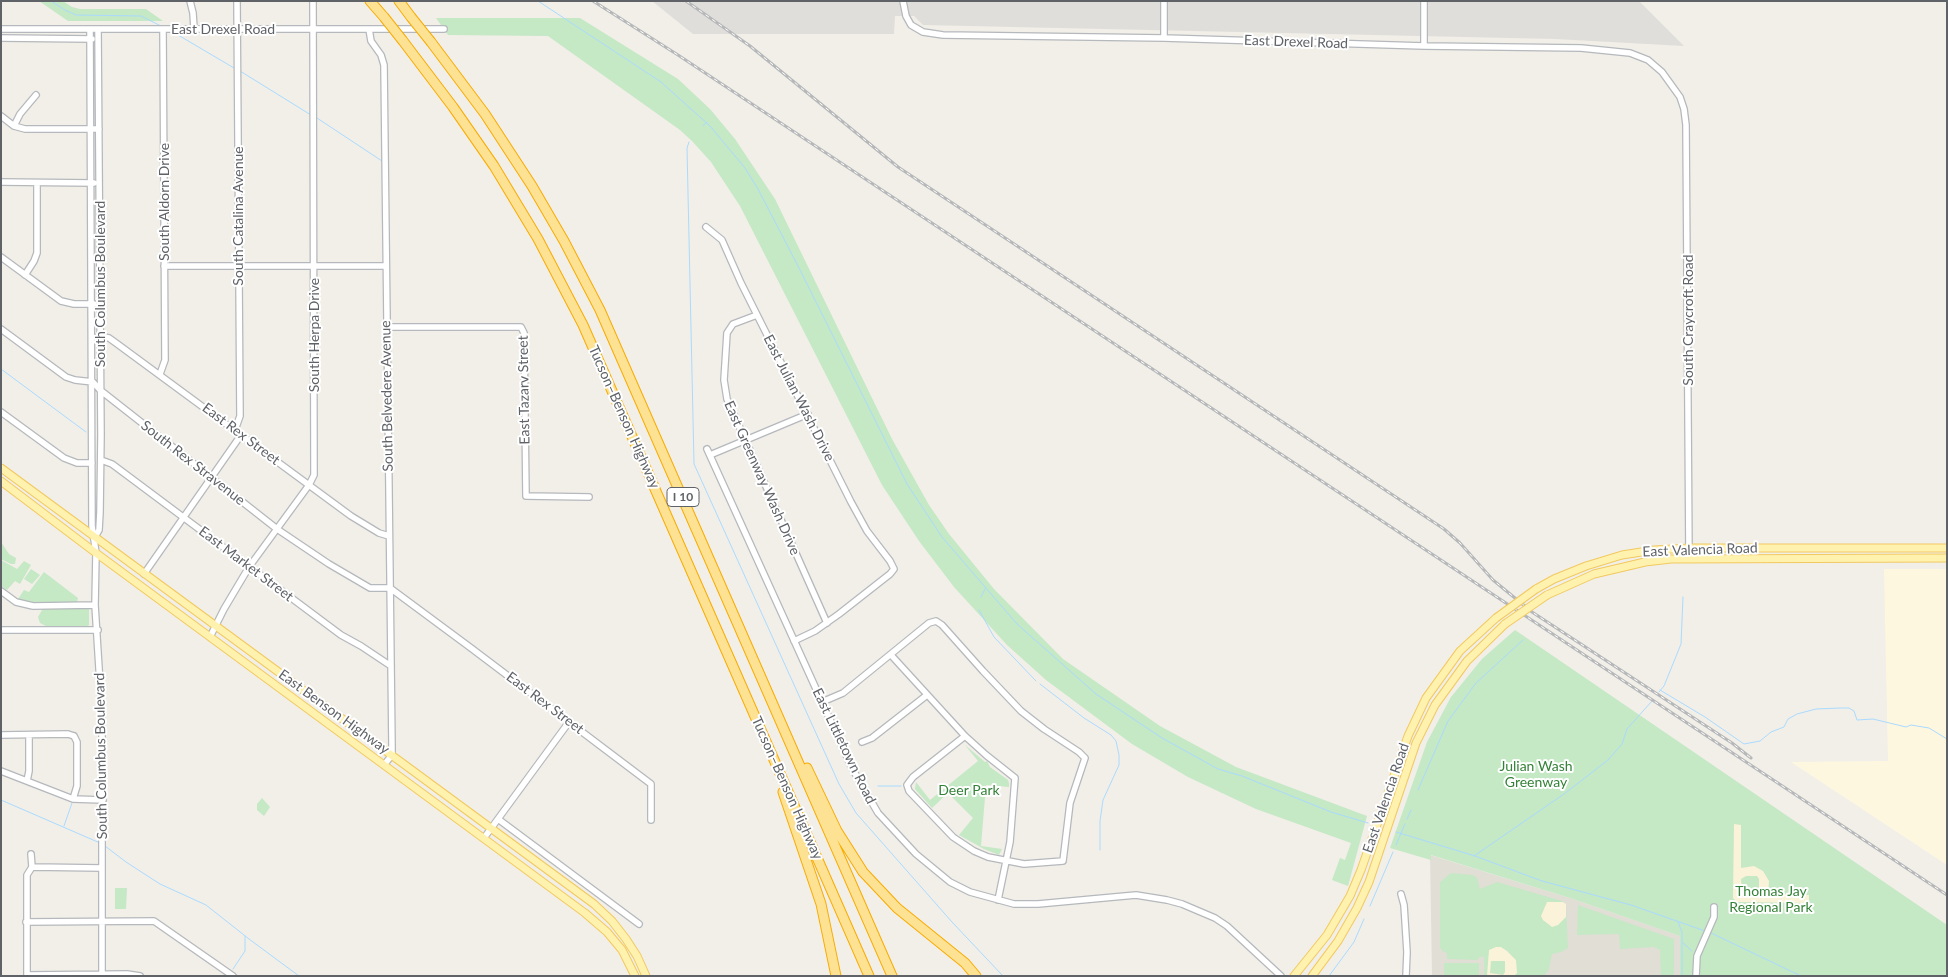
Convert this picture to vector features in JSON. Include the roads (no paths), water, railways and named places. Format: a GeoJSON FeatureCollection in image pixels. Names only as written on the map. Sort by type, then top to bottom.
{"type":"FeatureCollection","features":[{"type":"Feature","properties":{"kind":"highway","name":"Tucson–Benson Highway"},"geometry":{"type":"LineString","coordinates":[[370,1],[453,107],[494,166],[553,267],[599,359],[869,976]]}},
{"type":"Feature","properties":{"kind":"highway","name":"Tucson–Benson Highway"},"geometry":{"type":"LineString","coordinates":[[398,1],[432,42],[500,136],[532,186],[575,262],[620,354],[892,976]]}},
{"type":"Feature","properties":{"kind":"highway"},"geometry":{"type":"LineString","coordinates":[[727,598],[833,823],[855,860],[866,876],[890,902],[964,963],[976,976]]}},
{"type":"Feature","properties":{"kind":"highway"},"geometry":{"type":"LineString","coordinates":[[758,724],[816,888],[826,923],[836,976]]}},
{"type":"Feature","properties":{"kind":"main road","name":"East Benson Highway"},"geometry":{"type":"LineString","coordinates":[[1,468],[594,904],[612,921],[637,956],[646,976]]}},
{"type":"Feature","properties":{"kind":"main road","name":"East Benson Highway"},"geometry":{"type":"LineString","coordinates":[[1,481],[585,913],[607,932],[622,950],[635,976]]}},
{"type":"Feature","properties":{"kind":"main road","name":"East Valencia Road"},"geometry":{"type":"LineString","coordinates":[[1294,976],[1327,935],[1350,896],[1408,736],[1426,698],[1460,651],[1496,618],[1536,589],[1569,573],[1605,560],[1637,552],[1690,548],[1947,548]]}},
{"type":"Feature","properties":{"kind":"main road","name":"East Valencia Road"},"geometry":{"type":"LineString","coordinates":[[1312,976],[1338,941],[1369,882],[1416,743],[1435,705],[1470,656],[1505,624],[1547,595],[1594,574],[1645,562],[1690,558],[1947,558]]}},
{"type":"Feature","properties":{"kind":"street"},"geometry":{"type":"LineString","coordinates":[[190,1],[194,29]]}},
{"type":"Feature","properties":{"kind":"street","name":"South Catalina Avenue"},"geometry":{"type":"LineString","coordinates":[[236,430],[240,416],[237,1]]}},
{"type":"Feature","properties":{"kind":"street","name":"South Herpa Drive"},"geometry":{"type":"LineString","coordinates":[[210,637],[249,567],[313,478],[313,1]]}},
{"type":"Feature","properties":{"kind":"street","name":"East Drexel Road"},"geometry":{"type":"LineString","coordinates":[[903,1],[906,16],[911,25],[923,32],[943,36],[1164,38],[1424,46],[1581,48],[1619,51],[1648,60],[1672,84]]}},
{"type":"Feature","properties":{"kind":"street"},"geometry":{"type":"LineString","coordinates":[[1164,1],[1164,38]]}},
{"type":"Feature","properties":{"kind":"street"},"geometry":{"type":"LineString","coordinates":[[1424,1],[1424,46]]}},
{"type":"Feature","properties":{"kind":"street","name":"East Drexel Road"},"geometry":{"type":"LineString","coordinates":[[1,29],[444,29]]}},
{"type":"Feature","properties":{"kind":"street","name":"South Columbus Boulevard"},"geometry":{"type":"LineString","coordinates":[[90,29],[92,526],[96,553],[95,605],[102,716],[102,975]]}},
{"type":"Feature","properties":{"kind":"street","name":"South Columbus Boulevard"},"geometry":{"type":"LineString","coordinates":[[95,537],[99,530],[101,460],[98,29]]}},
{"type":"Feature","properties":{"kind":"street","name":"South Aldorn Drive"},"geometry":{"type":"LineString","coordinates":[[160,374],[165,360],[162,29]]}},
{"type":"Feature","properties":{"kind":"street","name":"South Belvedere Avenue"},"geometry":{"type":"LineString","coordinates":[[369,29],[371,41],[382,55],[384,65],[392,755]]}},
{"type":"Feature","properties":{"kind":"street"},"geometry":{"type":"LineString","coordinates":[[1,38],[98,39]]}},
{"type":"Feature","properties":{"kind":"street","name":"South Craycroft Road"},"geometry":{"type":"LineString","coordinates":[[1672,84],[1680,97],[1686,125],[1690,558]]}},
{"type":"Feature","properties":{"kind":"street"},"geometry":{"type":"LineString","coordinates":[[14,126],[20,114],[36,95]]}},
{"type":"Feature","properties":{"kind":"street"},"geometry":{"type":"LineString","coordinates":[[1,116],[14,126],[29,130],[99,129]]}},
{"type":"Feature","properties":{"kind":"street"},"geometry":{"type":"LineString","coordinates":[[1,182],[99,183]]}},
{"type":"Feature","properties":{"kind":"street"},"geometry":{"type":"LineString","coordinates":[[24,275],[37,253],[37,183]]}},
{"type":"Feature","properties":{"kind":"street","name":"East Julian Wash Drive"},"geometry":{"type":"LineString","coordinates":[[706,227],[722,240],[850,502],[867,531],[894,569],[826,623]]}},
{"type":"Feature","properties":{"kind":"street"},"geometry":{"type":"LineString","coordinates":[[1,257],[61,301],[74,304],[100,304]]}},
{"type":"Feature","properties":{"kind":"street"},"geometry":{"type":"LineString","coordinates":[[164,266],[386,266]]}},
{"type":"Feature","properties":{"kind":"street","name":"East Greenway Wash Drive"},"geometry":{"type":"LineString","coordinates":[[757,315],[733,324],[727,333],[724,380],[727,398],[744,441],[826,623]]}},
{"type":"Feature","properties":{"kind":"street","name":"East Tazarv Street"},"geometry":{"type":"LineString","coordinates":[[386,327],[516,326],[522,328],[524,333],[526,496],[589,497]]}},
{"type":"Feature","properties":{"kind":"street"},"geometry":{"type":"LineString","coordinates":[[1,330],[66,377],[75,380],[92,381]]}},
{"type":"Feature","properties":{"kind":"street","name":"East Rex Street"},"geometry":{"type":"LineString","coordinates":[[92,336],[109,338],[355,518],[379,533],[389,536]]}},
{"type":"Feature","properties":{"kind":"street","name":"South Rex Stravenue"},"geometry":{"type":"LineString","coordinates":[[92,381],[100,390],[278,529],[329,564],[370,588],[390,588]]}},
{"type":"Feature","properties":{"kind":"street"},"geometry":{"type":"LineString","coordinates":[[1,412],[20,423],[72,462],[92,463]]}},
{"type":"Feature","properties":{"kind":"street"},"geometry":{"type":"LineString","coordinates":[[744,441],[808,414]]}},
{"type":"Feature","properties":{"kind":"street"},"geometry":{"type":"LineString","coordinates":[[144,574],[241,435]]}},
{"type":"Feature","properties":{"kind":"street","name":"East Littletown Road"},"geometry":{"type":"LineString","coordinates":[[744,441],[709,452],[852,768],[878,814],[916,854],[950,882],[970,892],[1014,904],[1038,904],[1136,895],[1167,900],[1197,910],[1228,926],[1281,976]]}},
{"type":"Feature","properties":{"kind":"street","name":"East Market Street"},"geometry":{"type":"LineString","coordinates":[[101,460],[112,464],[341,635],[356,642],[391,666]]}},
{"type":"Feature","properties":{"kind":"street","name":"East Rex Street"},"geometry":{"type":"LineString","coordinates":[[390,588],[651,784],[651,820]]}},
{"type":"Feature","properties":{"kind":"street"},"geometry":{"type":"LineString","coordinates":[[1,591],[16,602],[33,606],[95,605]]}},
{"type":"Feature","properties":{"kind":"street"},"geometry":{"type":"LineString","coordinates":[[822,702],[843,693],[929,623],[936,621],[942,625],[989,678],[1022,711],[1044,730],[1079,752],[1085,758],[1070,803],[1063,861],[1024,864],[988,857],[974,851],[952,837],[909,791],[907,785],[913,777],[965,736]]}},
{"type":"Feature","properties":{"kind":"street"},"geometry":{"type":"LineString","coordinates":[[794,641],[826,623]]}},
{"type":"Feature","properties":{"kind":"street"},"geometry":{"type":"LineString","coordinates":[[1,630],[98,630]]}},
{"type":"Feature","properties":{"kind":"street"},"geometry":{"type":"LineString","coordinates":[[891,655],[965,736],[1015,778],[1010,842],[998,900]]}},
{"type":"Feature","properties":{"kind":"street"},"geometry":{"type":"LineString","coordinates":[[862,742],[872,738],[928,695]]}},
{"type":"Feature","properties":{"kind":"street"},"geometry":{"type":"LineString","coordinates":[[484,838],[569,722]]}},
{"type":"Feature","properties":{"kind":"street"},"geometry":{"type":"LineString","coordinates":[[1,735],[75,735],[77,742],[77,786],[73,799]]}},
{"type":"Feature","properties":{"kind":"street"},"geometry":{"type":"LineString","coordinates":[[27,781],[29,772],[29,735]]}},
{"type":"Feature","properties":{"kind":"street"},"geometry":{"type":"LineString","coordinates":[[384,765],[392,755]]}},
{"type":"Feature","properties":{"kind":"street"},"geometry":{"type":"LineString","coordinates":[[1,771],[73,799],[103,800]]}},
{"type":"Feature","properties":{"kind":"street"},"geometry":{"type":"LineString","coordinates":[[498,819],[639,924]]}},
{"type":"Feature","properties":{"kind":"street"},"geometry":{"type":"LineString","coordinates":[[31,854],[32,867],[27,875],[28,975],[133,974],[140,976]]}},
{"type":"Feature","properties":{"kind":"street"},"geometry":{"type":"LineString","coordinates":[[32,867],[102,868]]}},
{"type":"Feature","properties":{"kind":"street"},"geometry":{"type":"LineString","coordinates":[[1400,894],[1404,914],[1406,976]]}},
{"type":"Feature","properties":{"kind":"street"},"geometry":{"type":"LineString","coordinates":[[1696,976],[1697,956],[1714,917],[1714,907]]}},
{"type":"Feature","properties":{"kind":"street"},"geometry":{"type":"LineString","coordinates":[[26,922],[154,921],[233,976]]}},
{"type":"Feature","properties":{"kind":"waterway"},"geometry":{"type":"LineString","coordinates":[[51,1],[76,15],[141,16],[163,27]]}},
{"type":"Feature","properties":{"kind":"waterway"},"geometry":{"type":"LineString","coordinates":[[538,1],[661,82],[710,126],[745,168],[799,268],[907,484],[942,537],[1017,624],[1096,694],[1162,738],[1218,769],[1242,776],[1331,812],[1368,823]]}},
{"type":"Feature","properties":{"kind":"waterway"},"geometry":{"type":"LineString","coordinates":[[173,32],[234,68]]}},
{"type":"Feature","properties":{"kind":"waterway"},"geometry":{"type":"LineString","coordinates":[[240,71],[311,115]]}},
{"type":"Feature","properties":{"kind":"waterway"},"geometry":{"type":"LineString","coordinates":[[317,118],[382,161]]}},
{"type":"Feature","properties":{"kind":"waterway"},"geometry":{"type":"LineString","coordinates":[[703,126],[707,122]]}},
{"type":"Feature","properties":{"kind":"waterway"},"geometry":{"type":"LineString","coordinates":[[689,142],[687,148],[694,464],[839,784],[856,813],[952,922],[1003,976]]}},
{"type":"Feature","properties":{"kind":"waterway"},"geometry":{"type":"LineString","coordinates":[[1,369],[86,432]]}},
{"type":"Feature","properties":{"kind":"waterway"},"geometry":{"type":"LineString","coordinates":[[981,597],[985,589]]}},
{"type":"Feature","properties":{"kind":"waterway"},"geometry":{"type":"LineString","coordinates":[[1659,692],[1664,686],[1681,644],[1683,597]]}},
{"type":"Feature","properties":{"kind":"waterway"},"geometry":{"type":"LineString","coordinates":[[979,610],[994,637],[1036,681]]}},
{"type":"Feature","properties":{"kind":"waterway"},"geometry":{"type":"LineString","coordinates":[[1418,790],[1448,721],[1476,683],[1523,640]]}},
{"type":"Feature","properties":{"kind":"waterway"},"geometry":{"type":"LineString","coordinates":[[1040,684],[1084,718],[1111,735],[1116,741],[1119,765],[1103,800],[1100,821],[1100,850]]}},
{"type":"Feature","properties":{"kind":"waterway"},"geometry":{"type":"LineString","coordinates":[[1660,690],[1705,717],[1744,744],[1760,741],[1771,732],[1784,727],[1788,719],[1797,714],[1816,709],[1840,708],[1849,708],[1854,711],[1857,720],[1873,719],[1906,727],[1911,725],[1929,728],[1947,739]]}},
{"type":"Feature","properties":{"kind":"waterway"},"geometry":{"type":"LineString","coordinates":[[1474,856],[1564,794],[1608,760],[1622,744],[1627,729],[1652,701]]}},
{"type":"Feature","properties":{"kind":"waterway"},"geometry":{"type":"LineString","coordinates":[[878,786],[901,786]]}},
{"type":"Feature","properties":{"kind":"waterway"},"geometry":{"type":"LineString","coordinates":[[1,800],[100,843]]}},
{"type":"Feature","properties":{"kind":"waterway"},"geometry":{"type":"LineString","coordinates":[[64,826],[72,803]]}},
{"type":"Feature","properties":{"kind":"waterway"},"geometry":{"type":"LineString","coordinates":[[1407,819],[1411,810]]}},
{"type":"Feature","properties":{"kind":"waterway"},"geometry":{"type":"LineString","coordinates":[[1396,845],[1405,824]]}},
{"type":"Feature","properties":{"kind":"waterway"},"geometry":{"type":"LineString","coordinates":[[1396,832],[1475,856],[1542,881],[1631,905],[1705,931]]}},
{"type":"Feature","properties":{"kind":"waterway"},"geometry":{"type":"LineString","coordinates":[[105,846],[160,884],[206,905],[299,976]]}},
{"type":"Feature","properties":{"kind":"waterway"},"geometry":{"type":"LineString","coordinates":[[1370,906],[1393,852]]}},
{"type":"Feature","properties":{"kind":"waterway"},"geometry":{"type":"LineString","coordinates":[[1329,976],[1354,942],[1364,919]]}},
{"type":"Feature","properties":{"kind":"waterway"},"geometry":{"type":"LineString","coordinates":[[1678,922],[1682,932],[1682,976]]}},
{"type":"Feature","properties":{"kind":"waterway"},"geometry":{"type":"LineString","coordinates":[[1709,932],[1801,976]]}},
{"type":"Feature","properties":{"kind":"waterway"},"geometry":{"type":"LineString","coordinates":[[233,969],[245,951],[245,936]]}},
{"type":"Feature","properties":{"kind":"waterway"},"geometry":{"type":"LineString","coordinates":[[1683,943],[1692,951]]}},
{"type":"Feature","properties":{"kind":"railway"},"geometry":{"type":"LineString","coordinates":[[593,1],[678,55],[1947,895]]}},
{"type":"Feature","properties":{"kind":"railway"},"geometry":{"type":"LineString","coordinates":[[686,1],[750,46],[898,167],[1444,529],[1460,543],[1493,580],[1532,612],[1732,743],[1751,758]]}},
{"type":"Feature","properties":{"kind":"park label","name":"Julian Wash Greenway"},"geometry":{"type":"Point","coordinates":[1536,774]}},
{"type":"Feature","properties":{"kind":"park label","name":"Deer Park"},"geometry":{"type":"Point","coordinates":[969,790]}},
{"type":"Feature","properties":{"kind":"park label","name":"Thomas Jay Regional Park"},"geometry":{"type":"Point","coordinates":[1771,900]}}]}
